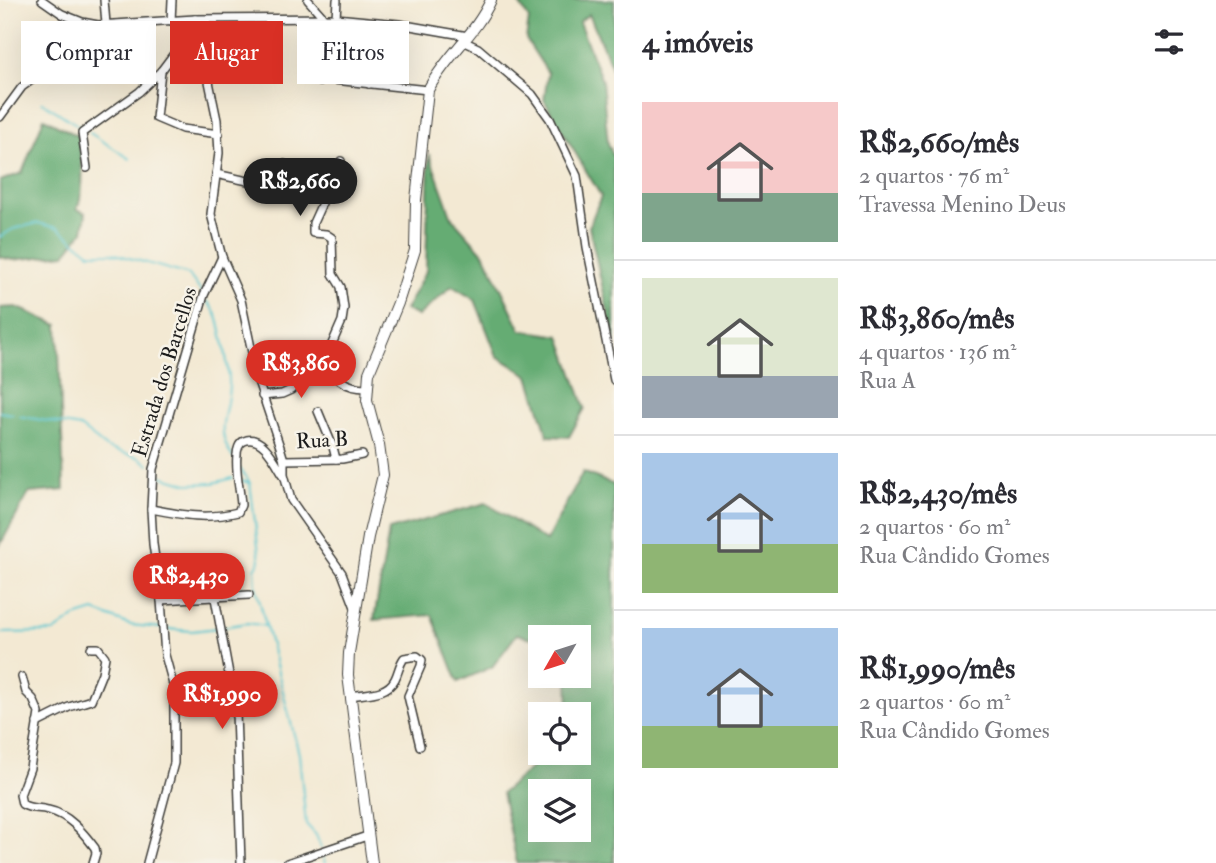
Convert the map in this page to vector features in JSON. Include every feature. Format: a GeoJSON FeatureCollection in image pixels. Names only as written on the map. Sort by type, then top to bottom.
{"type":"FeatureCollection","features":[{"type":"Feature","properties":{"kind":"main road"},"geometry":{"type":"LineString","coordinates":[[372,863],[348,675],[349,653],[368,537],[383,475],[366,388],[371,363],[398,303],[415,250],[416,200],[428,90],[491,0]]}},
{"type":"Feature","properties":{"kind":"street"},"geometry":{"type":"LineString","coordinates":[[42,0],[80,21]]}},
{"type":"Feature","properties":{"kind":"street"},"geometry":{"type":"LineString","coordinates":[[102,21],[104,0]]}},
{"type":"Feature","properties":{"kind":"street"},"geometry":{"type":"LineString","coordinates":[[171,21],[172,0]]}},
{"type":"Feature","properties":{"kind":"street"},"geometry":{"type":"LineString","coordinates":[[308,0],[324,18]]}},
{"type":"Feature","properties":{"kind":"street"},"geometry":{"type":"LineString","coordinates":[[336,18],[337,0]]}},
{"type":"Feature","properties":{"kind":"street"},"geometry":{"type":"LineString","coordinates":[[247,21],[324,18],[368,21]]}},
{"type":"Feature","properties":{"kind":"street"},"geometry":{"type":"LineString","coordinates":[[409,26],[465,38],[532,94],[550,119],[577,176],[587,247],[614,380]]}},
{"type":"Feature","properties":{"kind":"street"},"geometry":{"type":"LineString","coordinates":[[88,168],[82,133],[139,92],[170,58]]}},
{"type":"Feature","properties":{"kind":"street"},"geometry":{"type":"LineString","coordinates":[[161,71],[156,118],[182,129],[219,134]]}},
{"type":"Feature","properties":{"kind":"street"},"geometry":{"type":"LineString","coordinates":[[0,117],[26,84]]}},
{"type":"Feature","properties":{"kind":"street"},"geometry":{"type":"LineString","coordinates":[[209,84],[219,134],[211,214],[222,257],[241,300],[262,396],[284,460],[284,474],[291,500],[342,573],[356,612]]}},
{"type":"Feature","properties":{"kind":"street"},"geometry":{"type":"LineString","coordinates":[[369,84],[428,90]]}},
{"type":"Feature","properties":{"kind":"street"},"geometry":{"type":"LineString","coordinates":[[341,161],[314,217],[312,229],[313,233],[326,234],[332,238],[334,274],[345,298],[342,321],[325,355],[325,363],[345,384],[366,388]]}},
{"type":"Feature","properties":{"kind":"street"},"geometry":{"type":"LineString","coordinates":[[216,174],[270,186],[284,164],[307,179],[316,175],[330,181]]}},
{"type":"Feature","properties":{"kind":"street","name":"Estrada dos Barcellos"},"geometry":{"type":"LineString","coordinates":[[147,863],[174,763],[174,688],[164,655],[162,600],[153,544],[153,469],[204,295],[222,257]]}},
{"type":"Feature","properties":{"kind":"street"},"geometry":{"type":"LineString","coordinates":[[262,396],[282,394],[331,371]]}},
{"type":"Feature","properties":{"kind":"street"},"geometry":{"type":"LineString","coordinates":[[318,411],[336,459]]}},
{"type":"Feature","properties":{"kind":"street"},"geometry":{"type":"LineString","coordinates":[[151,509],[195,518],[219,517],[237,512],[241,505],[237,455],[240,444],[244,441],[252,440],[261,444],[284,474]]}},
{"type":"Feature","properties":{"kind":"street","name":"Rua B"},"geometry":{"type":"LineString","coordinates":[[284,460],[336,459],[362,455]]}},
{"type":"Feature","properties":{"kind":"street"},"geometry":{"type":"LineString","coordinates":[[162,600],[249,595]]}},
{"type":"Feature","properties":{"kind":"street"},"geometry":{"type":"LineString","coordinates":[[215,598],[236,712],[241,863]]}},
{"type":"Feature","properties":{"kind":"street"},"geometry":{"type":"LineString","coordinates":[[37,723],[90,700],[102,673],[105,657],[98,648],[91,648]]}},
{"type":"Feature","properties":{"kind":"street"},"geometry":{"type":"LineString","coordinates":[[350,696],[383,691],[390,687],[404,658],[417,656],[422,660],[421,666],[408,696],[420,746]]}},
{"type":"Feature","properties":{"kind":"street"},"geometry":{"type":"LineString","coordinates":[[22,677],[26,692],[33,699],[39,713],[30,768],[20,795],[22,804],[30,809],[58,812],[66,818],[95,848],[93,863]]}},
{"type":"Feature","properties":{"kind":"street"},"geometry":{"type":"LineString","coordinates":[[287,863],[367,836]]}},
{"type":"Feature","properties":{"kind":"green space"},"geometry":{"type":"Polygon","coordinates":[[[517,0],[614,0],[614,73],[589,14],[579,22],[602,81],[608,143],[614,158],[614,339],[589,227],[601,196],[544,100],[548,73],[526,39],[529,19],[517,0]]]}},
{"type":"Feature","properties":{"kind":"green space"},"geometry":{"type":"Polygon","coordinates":[[[44,118],[78,136],[82,182],[77,209],[86,213],[83,231],[65,254],[13,260],[0,257],[0,181],[22,173],[44,118]]]}},
{"type":"Feature","properties":{"kind":"green space"},"geometry":{"type":"Polygon","coordinates":[[[429,154],[452,218],[485,255],[521,330],[560,336],[585,408],[569,437],[548,436],[529,376],[497,356],[475,300],[452,286],[418,316],[405,310],[426,271],[429,154]]]}},
{"type":"Feature","properties":{"kind":"green space"},"geometry":{"type":"Polygon","coordinates":[[[16,307],[58,325],[64,490],[29,493],[0,545],[0,308],[16,307]]]}},
{"type":"Feature","properties":{"kind":"green space"},"geometry":{"type":"Polygon","coordinates":[[[583,472],[614,485],[614,863],[517,863],[502,793],[534,765],[591,765],[591,702],[569,702],[568,688],[592,688],[592,625],[528,625],[528,637],[517,634],[492,667],[458,682],[432,615],[374,620],[389,530],[486,503],[546,541],[583,472]]]}},
{"type":"Feature","properties":{"kind":"waterway"},"geometry":{"type":"LineString","coordinates":[[42,102],[82,128]]}},
{"type":"Feature","properties":{"kind":"waterway"},"geometry":{"type":"LineString","coordinates":[[90,133],[130,159]]}},
{"type":"Feature","properties":{"kind":"waterway"},"geometry":{"type":"LineString","coordinates":[[0,237],[13,229],[38,223],[58,228],[90,253],[112,253],[189,275],[202,293]]}},
{"type":"Feature","properties":{"kind":"waterway"},"geometry":{"type":"LineString","coordinates":[[207,301],[218,320],[227,360],[229,385],[223,430],[233,458]]}},
{"type":"Feature","properties":{"kind":"waterway"},"geometry":{"type":"LineString","coordinates":[[0,412],[13,414]]}},
{"type":"Feature","properties":{"kind":"waterway"},"geometry":{"type":"LineString","coordinates":[[19,416],[80,427],[107,448],[140,458],[149,465]]}},
{"type":"Feature","properties":{"kind":"waterway"},"geometry":{"type":"LineString","coordinates":[[240,469],[249,481]]}},
{"type":"Feature","properties":{"kind":"waterway"},"geometry":{"type":"LineString","coordinates":[[157,473],[188,484],[213,483],[233,478]]}},
{"type":"Feature","properties":{"kind":"waterway"},"geometry":{"type":"LineString","coordinates":[[242,481],[250,483],[260,561],[255,569],[256,587],[299,754],[306,824],[316,835],[321,848]]}},
{"type":"Feature","properties":{"kind":"waterway"},"geometry":{"type":"LineString","coordinates":[[0,633],[54,632],[75,617],[94,611],[130,625],[162,628]]}},
{"type":"Feature","properties":{"kind":"waterway"},"geometry":{"type":"LineString","coordinates":[[223,627],[247,623],[266,626]]}},
{"type":"Feature","properties":{"kind":"waterway"},"geometry":{"type":"LineString","coordinates":[[167,629],[192,631],[217,628]]}},
{"type":"Feature","properties":{"kind":"waterway"},"geometry":{"type":"LineString","coordinates":[[322,854],[325,863]]}}]}
